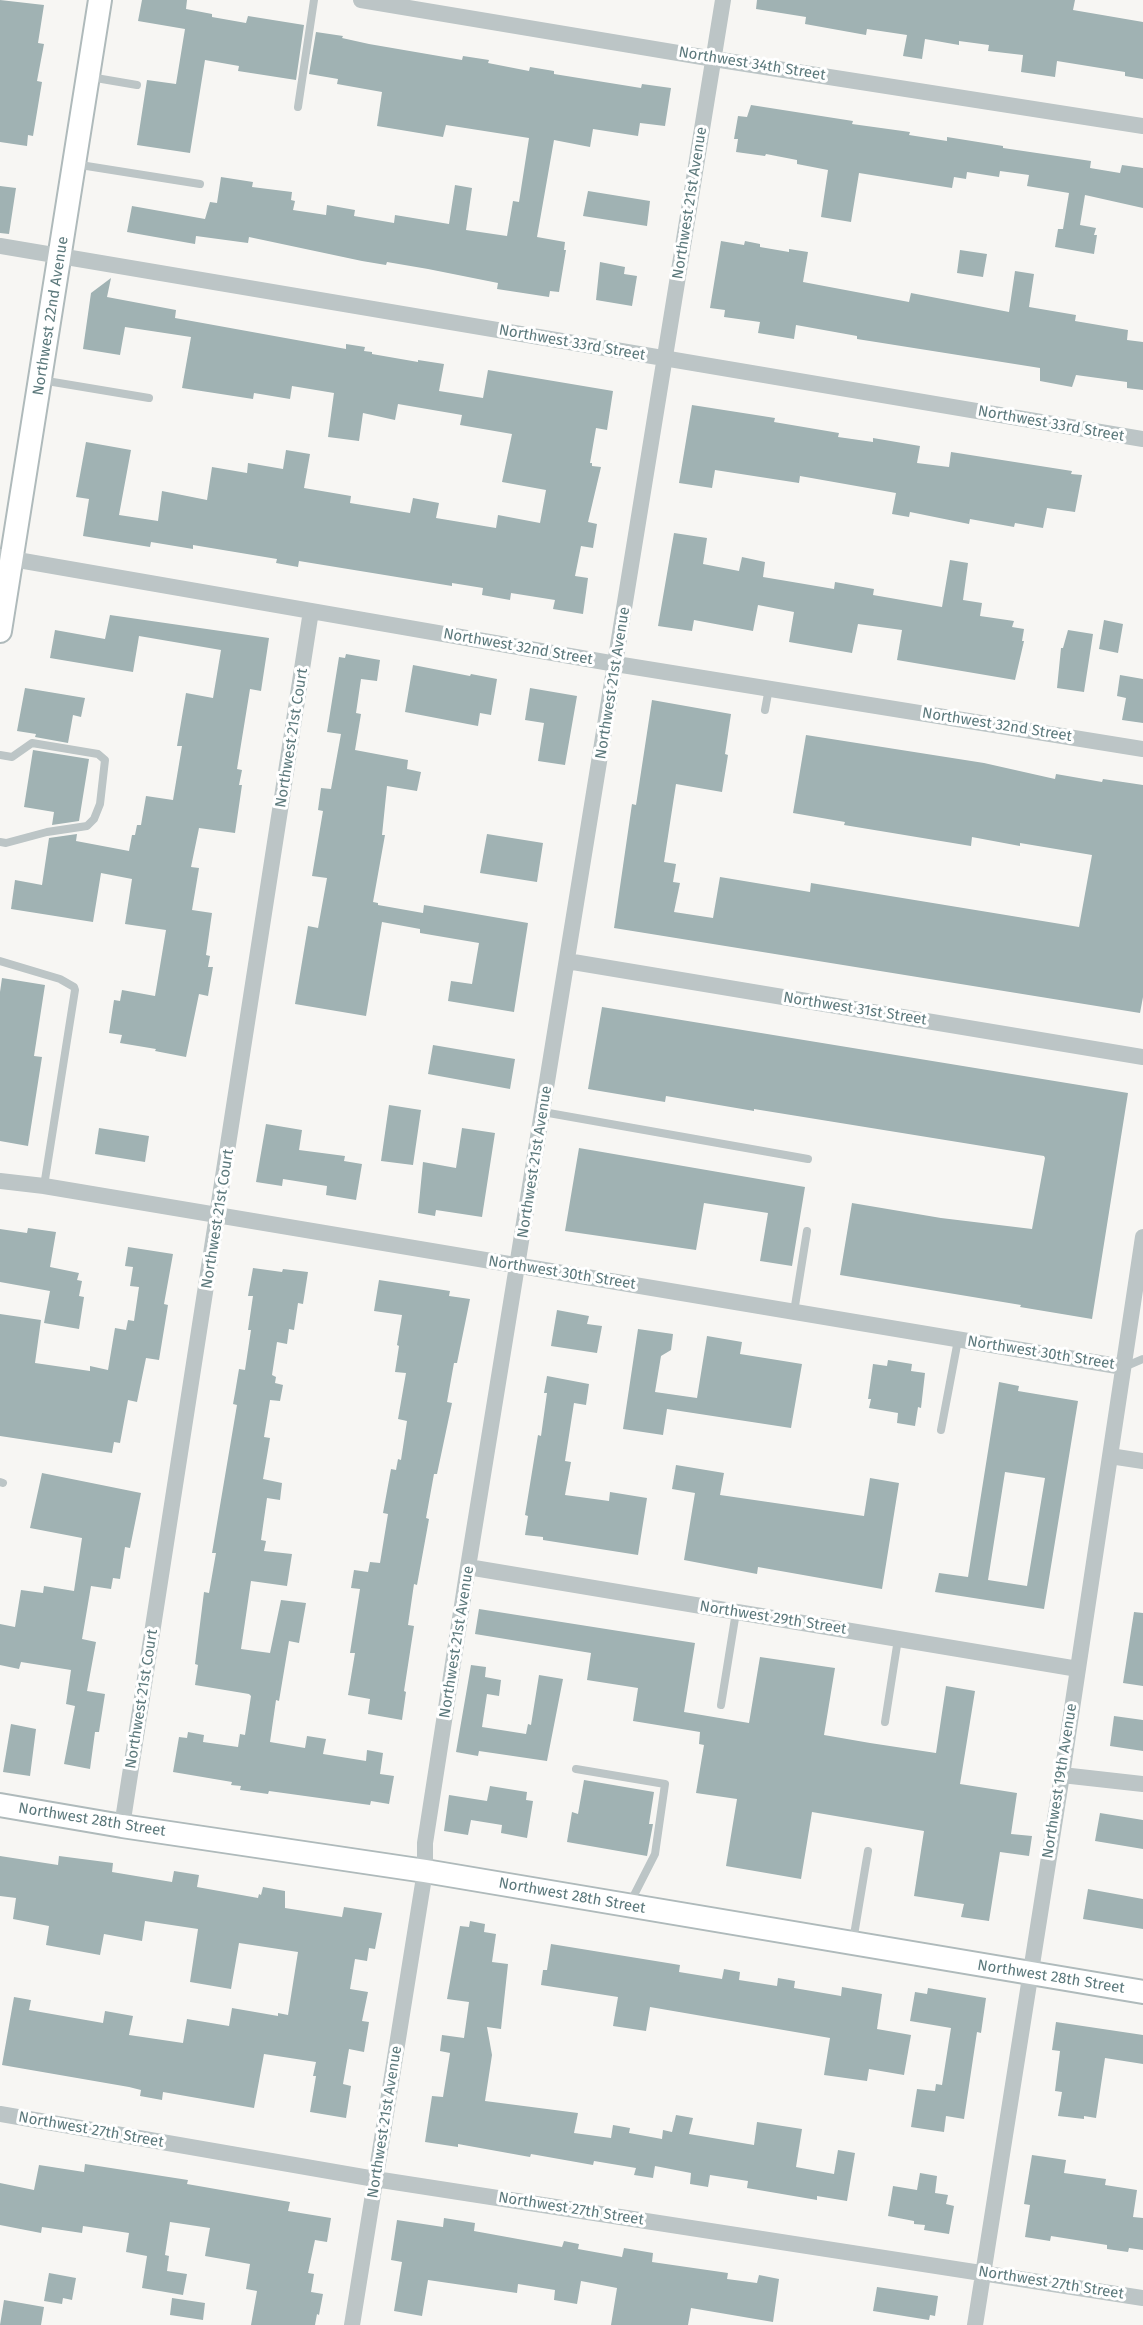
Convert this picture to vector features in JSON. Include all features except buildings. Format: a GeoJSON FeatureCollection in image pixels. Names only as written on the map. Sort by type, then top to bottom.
{"type":"FeatureCollection","features":[{"type":"Feature","properties":{"kind":"street","name":"Northwest 22nd Avenue"},"geometry":{"type":"LineString","coordinates":[[0,631],[6,558],[41,380],[100,0]]}},
{"type":"Feature","properties":{"kind":"street","name":"Northwest 34th Street"},"geometry":{"type":"LineString","coordinates":[[361,0],[1143,126]]}},
{"type":"Feature","properties":{"kind":"street","name":"Northwest 21st Avenue"},"geometry":{"type":"LineString","coordinates":[[352,2325],[425,1871],[425,1843],[468,1567],[723,0]]}},
{"type":"Feature","properties":{"kind":"street","name":"Northwest 33rd Street"},"geometry":{"type":"LineString","coordinates":[[0,246],[1143,439]]}},
{"type":"Feature","properties":{"kind":"street","name":"Northwest 32nd Street"},"geometry":{"type":"LineString","coordinates":[[6,558],[616,663],[1143,749]]}},
{"type":"Feature","properties":{"kind":"street","name":"Northwest 21st Court"},"geometry":{"type":"LineString","coordinates":[[122,1826],[219,1215],[311,611]]}},
{"type":"Feature","properties":{"kind":"street","name":"Northwest 31st Street"},"geometry":{"type":"LineString","coordinates":[[567,961],[1143,1057]]}},
{"type":"Feature","properties":{"kind":"street","name":"Northwest 30th Street"},"geometry":{"type":"LineString","coordinates":[[0,1181],[44,1186],[1123,1367]]}},
{"type":"Feature","properties":{"kind":"street","name":"Northwest 19th Avenue"},"geometry":{"type":"LineString","coordinates":[[975,2325],[1062,1774],[1143,1237]]}},
{"type":"Feature","properties":{"kind":"street"},"geometry":{"type":"LineString","coordinates":[[1110,1456],[1143,1461]]}},
{"type":"Feature","properties":{"kind":"street","name":"Northwest 29th Street"},"geometry":{"type":"LineString","coordinates":[[468,1567],[1078,1669]]}},
{"type":"Feature","properties":{"kind":"street"},"geometry":{"type":"LineString","coordinates":[[1062,1774],[1143,1784]]}},
{"type":"Feature","properties":{"kind":"street","name":"Northwest 28th Street"},"geometry":{"type":"LineString","coordinates":[[0,1805],[122,1826],[425,1871],[1143,1992]]}},
{"type":"Feature","properties":{"kind":"street","name":"Northwest 27th Street"},"geometry":{"type":"LineString","coordinates":[[0,2114],[375,2179],[1143,2298]]}},
{"type":"Feature","properties":{"kind":"lane"},"geometry":{"type":"LineString","coordinates":[[298,107],[314,0]]}},
{"type":"Feature","properties":{"kind":"lane"},"geometry":{"type":"LineString","coordinates":[[87,77],[137,86]]}},
{"type":"Feature","properties":{"kind":"lane"},"geometry":{"type":"LineString","coordinates":[[74,164],[200,184]]}},
{"type":"Feature","properties":{"kind":"lane"},"geometry":{"type":"LineString","coordinates":[[41,380],[149,398]]}},
{"type":"Feature","properties":{"kind":"lane"},"geometry":{"type":"LineString","coordinates":[[765,710],[770,688]]}},
{"type":"Feature","properties":{"kind":"lane"},"geometry":{"type":"LineString","coordinates":[[0,755],[12,757],[32,742],[98,754],[105,760],[100,804],[94,819],[87,826],[47,832],[6,843],[0,842]]}},
{"type":"Feature","properties":{"kind":"lane"},"geometry":{"type":"LineString","coordinates":[[0,961],[60,979],[74,987],[75,990],[44,1186]]}},
{"type":"Feature","properties":{"kind":"lane"},"geometry":{"type":"LineString","coordinates":[[543,1112],[808,1160]]}},
{"type":"Feature","properties":{"kind":"lane"},"geometry":{"type":"LineString","coordinates":[[794,1312],[807,1231]]}},
{"type":"Feature","properties":{"kind":"lane"},"geometry":{"type":"LineString","coordinates":[[941,1430],[958,1340]]}},
{"type":"Feature","properties":{"kind":"lane"},"geometry":{"type":"LineString","coordinates":[[1123,1367],[1143,1359]]}},
{"type":"Feature","properties":{"kind":"lane"},"geometry":{"type":"LineString","coordinates":[[721,1705],[736,1612]]}},
{"type":"Feature","properties":{"kind":"lane"},"geometry":{"type":"LineString","coordinates":[[885,1722],[898,1639]]}},
{"type":"Feature","properties":{"kind":"lane"},"geometry":{"type":"LineString","coordinates":[[576,1769],[665,1784],[655,1854],[628,1906]]}},
{"type":"Feature","properties":{"kind":"lane"},"geometry":{"type":"LineString","coordinates":[[853,1944],[868,1851]]}}]}
